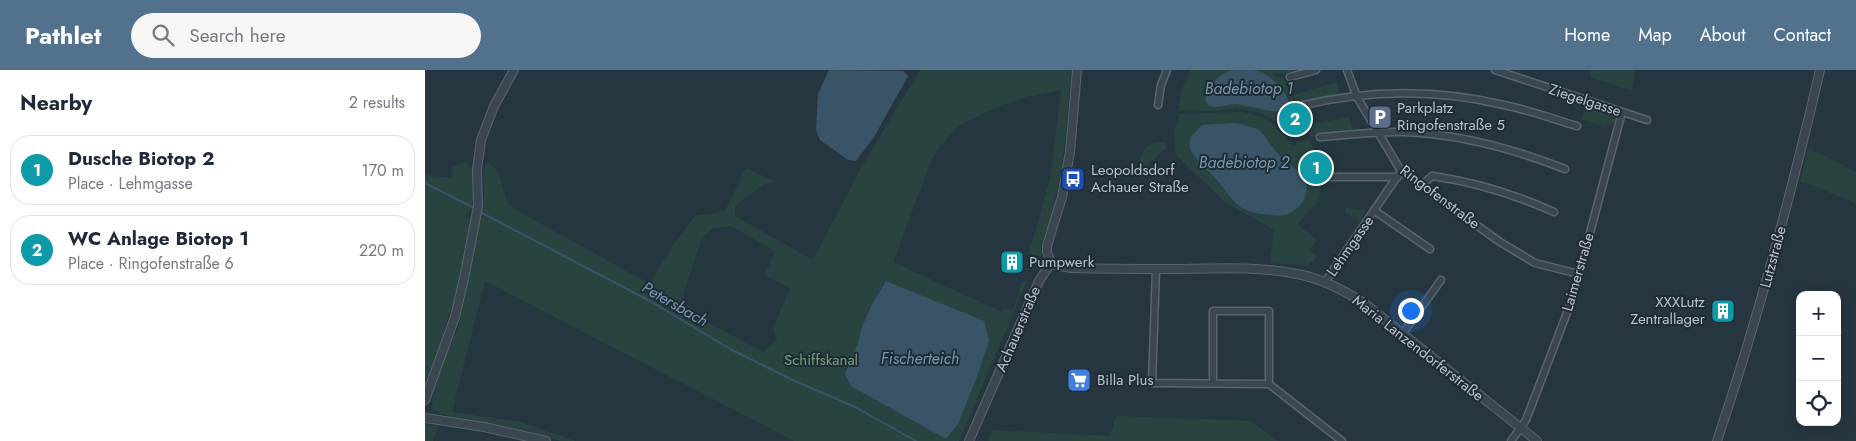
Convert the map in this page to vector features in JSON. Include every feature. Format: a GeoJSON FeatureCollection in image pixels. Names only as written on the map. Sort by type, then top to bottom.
{"type":"FeatureCollection","features":[{"type":"Feature","properties":{"kind":"street"},"geometry":{"type":"LineString","coordinates":[[425,400],[455,317],[478,206],[477,169],[481,140],[494,106],[514,70]]}},
{"type":"Feature","properties":{"kind":"street"},"geometry":{"type":"LineString","coordinates":[[1051,263],[1047,246],[1062,198],[1069,161],[1077,70]]}},
{"type":"Feature","properties":{"kind":"street"},"geometry":{"type":"LineString","coordinates":[[1158,105],[1161,85],[1167,70]]}},
{"type":"Feature","properties":{"kind":"street"},"geometry":{"type":"LineString","coordinates":[[1290,76],[1316,70]]}},
{"type":"Feature","properties":{"kind":"street","name":"Ringofenstraße"},"geometry":{"type":"LineString","coordinates":[[1347,70],[1357,97],[1400,174],[1422,185],[1500,242],[1535,263],[1579,274]]}},
{"type":"Feature","properties":{"kind":"street","name":"Ziegelgasse"},"geometry":{"type":"LineString","coordinates":[[1495,70],[1647,120]]}},
{"type":"Feature","properties":{"kind":"street","name":"Lutzstraße"},"geometry":{"type":"LineString","coordinates":[[1717,441],[1775,253],[1820,70]]}},
{"type":"Feature","properties":{"kind":"street"},"geometry":{"type":"LineString","coordinates":[[1299,106],[1357,97],[1414,93],[1448,95],[1503,104],[1577,126]]}},
{"type":"Feature","properties":{"kind":"street","name":"Laimerstraße"},"geometry":{"type":"LineString","coordinates":[[1511,441],[1527,420],[1573,297],[1622,112]]}},
{"type":"Feature","properties":{"kind":"street"},"geometry":{"type":"LineString","coordinates":[[1319,137],[1378,132],[1423,134],[1480,143],[1522,153],[1565,169]]}},
{"type":"Feature","properties":{"kind":"street"},"geometry":{"type":"LineString","coordinates":[[1328,177],[1400,174]]}},
{"type":"Feature","properties":{"kind":"street","name":"Lehmgasse"},"geometry":{"type":"LineString","coordinates":[[1325,282],[1400,174]]}},
{"type":"Feature","properties":{"kind":"street"},"geometry":{"type":"LineString","coordinates":[[1422,185],[1432,176],[1457,180],[1510,193],[1554,212]]}},
{"type":"Feature","properties":{"kind":"street","name":"Lehmgasse"},"geometry":{"type":"LineString","coordinates":[[1375,211],[1430,249]]}},
{"type":"Feature","properties":{"kind":"street","name":"Maria Lanzendorferstraße"},"geometry":{"type":"LineString","coordinates":[[1051,263],[1071,268],[1228,268],[1276,271],[1303,275],[1325,282],[1344,290],[1364,303],[1537,441]]}},
{"type":"Feature","properties":{"kind":"street","name":"Achauerstraße"},"geometry":{"type":"LineString","coordinates":[[969,441],[1039,281],[1051,263]]}},
{"type":"Feature","properties":{"kind":"street"},"geometry":{"type":"LineString","coordinates":[[1156,269],[1152,384],[1269,384],[1343,441]]}},
{"type":"Feature","properties":{"kind":"street"},"geometry":{"type":"LineString","coordinates":[[1403,333],[1441,280]]}},
{"type":"Feature","properties":{"kind":"street"},"geometry":{"type":"LineString","coordinates":[[1213,384],[1213,311],[1269,311],[1269,384]]}},
{"type":"Feature","properties":{"kind":"street"},"geometry":{"type":"LineString","coordinates":[[425,418],[484,427],[546,441]]}},
{"type":"Feature","properties":{"kind":"green space","name":"Schiffskanal"},"geometry":{"type":"Polygon","coordinates":[[[920,70],[1071,70],[1062,164],[1052,216],[1041,246],[1042,258],[1029,253],[1050,180],[1061,90],[1027,97],[995,108],[958,126],[931,161],[893,262],[1002,312],[1004,308],[1013,311],[1022,281],[1027,281],[959,441],[794,441],[485,281],[452,412],[521,422],[576,441],[561,441],[521,430],[448,416],[433,409],[433,392],[443,363],[458,330],[484,196],[486,162],[497,171],[507,201],[511,207],[650,284],[672,246],[695,216],[725,211],[746,168],[776,182],[765,184],[735,206],[735,216],[813,260],[862,166],[920,70]],[[731,226],[713,228],[702,238],[679,307],[764,352],[777,340],[773,329],[790,288],[765,275],[775,251],[731,226]],[[885,281],[861,329],[858,343],[845,374],[885,281]]]}},
{"type":"Feature","properties":{"kind":"green space"},"geometry":{"type":"Polygon","coordinates":[[[1191,70],[1298,70],[1282,74],[1273,73],[1277,78],[1283,77],[1307,131],[1306,136],[1295,139],[1279,123],[1262,113],[1237,108],[1213,111],[1178,110],[1182,89],[1191,70]]]}},
{"type":"Feature","properties":{"kind":"green space"},"geometry":{"type":"Polygon","coordinates":[[[1591,70],[1635,70],[1632,91],[1591,77],[1591,70]]]}},
{"type":"Feature","properties":{"kind":"green space"},"geometry":{"type":"Polygon","coordinates":[[[1336,82],[1340,95],[1296,105],[1293,95],[1336,82]]]}},
{"type":"Feature","properties":{"kind":"green space"},"geometry":{"type":"Polygon","coordinates":[[[1587,105],[1616,115],[1613,126],[1607,124],[1607,127],[1582,120],[1587,105]]]}},
{"type":"Feature","properties":{"kind":"green space"},"geometry":{"type":"Polygon","coordinates":[[[1241,112],[1257,116],[1271,123],[1292,146],[1297,142],[1310,140],[1318,159],[1317,161],[1320,161],[1323,170],[1319,201],[1297,224],[1317,240],[1310,250],[1317,256],[1313,262],[1310,262],[1309,266],[1270,263],[1274,230],[1225,202],[1176,155],[1174,132],[1179,114],[1241,112]]]}},
{"type":"Feature","properties":{"kind":"green space"},"geometry":{"type":"Polygon","coordinates":[[[1349,117],[1353,130],[1310,137],[1307,125],[1349,117]]]}},
{"type":"Feature","properties":{"kind":"green space"},"geometry":{"type":"Polygon","coordinates":[[[1155,142],[1165,142],[1166,148],[1146,166],[1139,162],[1144,149],[1155,142]]]}},
{"type":"Feature","properties":{"kind":"green space"},"geometry":{"type":"Polygon","coordinates":[[[1809,148],[1856,172],[1856,205],[1849,200],[1800,181],[1809,148]]]}},
{"type":"Feature","properties":{"kind":"green space"},"geometry":{"type":"Polygon","coordinates":[[[466,162],[473,170],[474,204],[464,217],[472,220],[453,304],[425,385],[425,175],[451,178],[453,166],[466,162]]]}},
{"type":"Feature","properties":{"kind":"green space"},"geometry":{"type":"Polygon","coordinates":[[[1346,208],[1366,211],[1360,221],[1345,213],[1346,208]]]}},
{"type":"Feature","properties":{"kind":"green space"},"geometry":{"type":"Polygon","coordinates":[[[1116,416],[1251,421],[1278,441],[988,441],[992,430],[1110,436],[1116,416]]]}},
{"type":"Feature","properties":{"kind":"green space"},"geometry":{"type":"Polygon","coordinates":[[[425,424],[438,426],[433,441],[425,441],[425,424]]]}},
{"type":"Feature","properties":{"kind":"water"},"geometry":{"type":"Polygon","coordinates":[[[829,70],[903,71],[908,76],[874,137],[856,161],[848,160],[820,140],[816,130],[818,94],[829,70]]]}},
{"type":"Feature","properties":{"kind":"water","name":"Badebiotop 1"},"geometry":{"type":"Polygon","coordinates":[[[1231,70],[1258,71],[1270,77],[1280,86],[1287,97],[1289,103],[1285,111],[1270,111],[1237,104],[1217,107],[1209,106],[1205,100],[1210,85],[1221,75],[1231,70]]]}},
{"type":"Feature","properties":{"kind":"water","name":"Badebiotop 2"},"geometry":{"type":"Polygon","coordinates":[[[1232,123],[1260,131],[1278,154],[1305,177],[1307,190],[1300,206],[1295,210],[1281,215],[1246,210],[1233,201],[1192,153],[1190,148],[1191,137],[1202,125],[1232,123]]]}},
{"type":"Feature","properties":{"kind":"water","name":"Fischerteich"},"geometry":{"type":"Polygon","coordinates":[[[886,281],[984,321],[989,341],[958,424],[946,439],[851,386],[845,374],[858,343],[861,329],[873,302],[886,281]]]}},
{"type":"Feature","properties":{"kind":"waterway","name":"Petersbach"},"geometry":{"type":"LineString","coordinates":[[425,183],[476,209]]}},
{"type":"Feature","properties":{"kind":"waterway","name":"Petersbach"},"geometry":{"type":"LineString","coordinates":[[480,212],[650,301],[732,350],[795,381],[855,407],[916,441]]}},
{"type":"Feature","properties":{"kind":"place","name":"Parkplatz Ringofenstraße 5"},"geometry":{"type":"Point","coordinates":[1380,117]}},
{"type":"Feature","properties":{"kind":"place","name":"WC Anlage Biotop 1"},"geometry":{"type":"Point","coordinates":[1295,119]}},
{"type":"Feature","properties":{"kind":"place","name":"Dusche Biotop 2"},"geometry":{"type":"Point","coordinates":[1316,168]}},
{"type":"Feature","properties":{"kind":"place","name":"Leopoldsdorf Achauer Straße"},"geometry":{"type":"Point","coordinates":[1073,179]}},
{"type":"Feature","properties":{"kind":"place","name":"Pumpwerk"},"geometry":{"type":"Point","coordinates":[1012,262]}},
{"type":"Feature","properties":{"kind":"place","name":"XXXLutz Zentrallager"},"geometry":{"type":"Point","coordinates":[1723,311]}},
{"type":"Feature","properties":{"kind":"place","name":"Billa Plus"},"geometry":{"type":"Point","coordinates":[1079,380]}}]}
